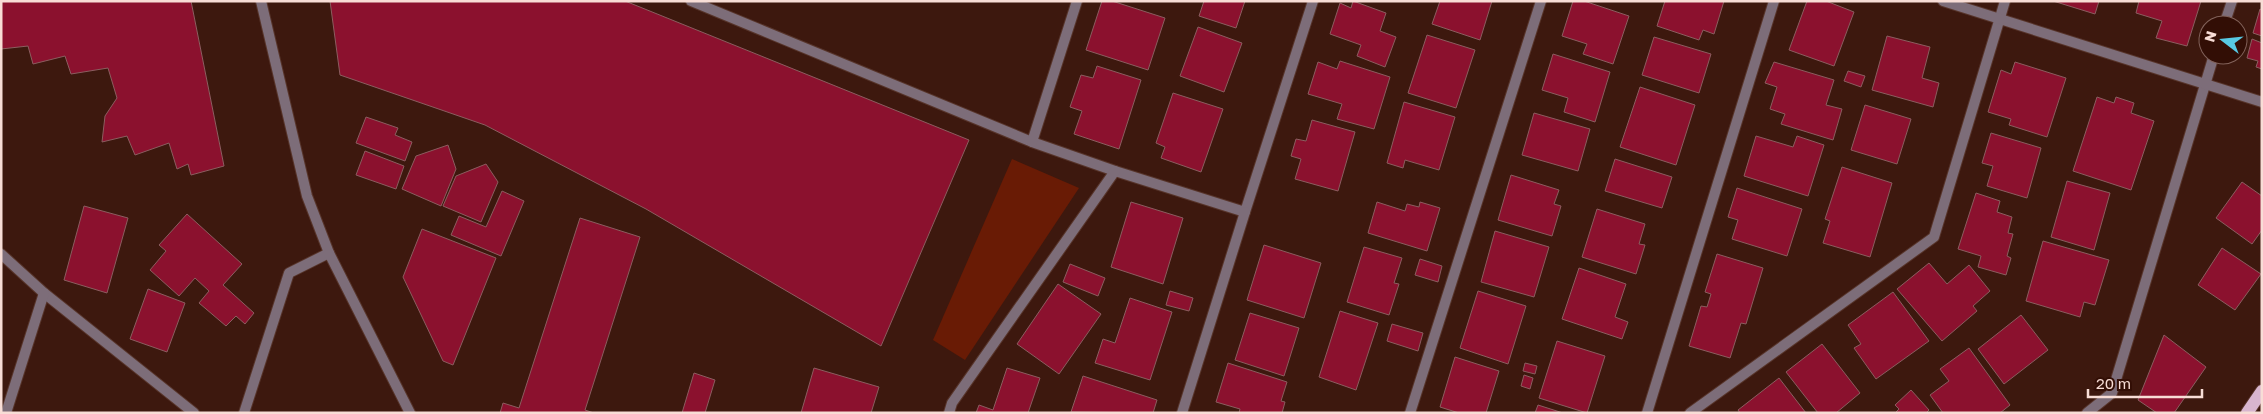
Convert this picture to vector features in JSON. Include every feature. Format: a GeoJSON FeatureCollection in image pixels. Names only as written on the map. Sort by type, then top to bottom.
{"type":"FeatureCollection","features":[{"type":"Feature","properties":{"kind":"main road"},"geometry":{"type":"LineString","coordinates":[[2247,413],[2262,391]]}},
{"type":"Feature","properties":{"kind":"street"},"geometry":{"type":"LineString","coordinates":[[261,1],[307,196],[329,253],[410,413]]}},
{"type":"Feature","properties":{"kind":"street"},"geometry":{"type":"LineString","coordinates":[[691,1],[1032,142],[1115,171],[1245,212]]}},
{"type":"Feature","properties":{"kind":"street"},"geometry":{"type":"LineString","coordinates":[[1032,142],[1077,1]]}},
{"type":"Feature","properties":{"kind":"street"},"geometry":{"type":"LineString","coordinates":[[1182,413],[1313,1]]}},
{"type":"Feature","properties":{"kind":"street"},"geometry":{"type":"LineString","coordinates":[[1410,413],[1541,1]]}},
{"type":"Feature","properties":{"kind":"street"},"geometry":{"type":"LineString","coordinates":[[1647,413],[1774,1]]}},
{"type":"Feature","properties":{"kind":"street"},"geometry":{"type":"LineString","coordinates":[[1943,1],[2262,102]]}},
{"type":"Feature","properties":{"kind":"street"},"geometry":{"type":"LineString","coordinates":[[1690,413],[1934,237],[2005,1]]}},
{"type":"Feature","properties":{"kind":"street"},"geometry":{"type":"LineString","coordinates":[[2227,15],[2232,1]]}},
{"type":"Feature","properties":{"kind":"street"},"geometry":{"type":"LineString","coordinates":[[2087,413],[2112,393],[2211,65]]}},
{"type":"Feature","properties":{"kind":"street"},"geometry":{"type":"LineString","coordinates":[[949,413],[952,403],[1115,171]]}},
{"type":"Feature","properties":{"kind":"street"},"geometry":{"type":"LineString","coordinates":[[244,413],[289,273],[329,253]]}},
{"type":"Feature","properties":{"kind":"street"},"geometry":{"type":"LineString","coordinates":[[1,254],[44,293],[194,413]]}},
{"type":"Feature","properties":{"kind":"street"},"geometry":{"type":"LineString","coordinates":[[6,413],[44,293]]}},
{"type":"Feature","properties":{"kind":"shaded area"},"geometry":{"type":"Polygon","coordinates":[[[1012,159],[1079,188],[965,360],[933,340],[1012,159]]]}},
{"type":"Feature","properties":{"kind":"building"},"geometry":{"type":"Polygon","coordinates":[[[1,1],[191,1],[224,166],[191,175],[188,164],[177,169],[169,143],[135,155],[127,136],[102,142],[105,116],[117,98],[108,68],[71,74],[65,56],[33,64],[28,46],[1,49],[1,1]]]}},
{"type":"Feature","properties":{"kind":"building"},"geometry":{"type":"Polygon","coordinates":[[[330,1],[625,1],[969,140],[881,346],[646,209],[485,125],[340,75],[330,1]]]}},
{"type":"Feature","properties":{"kind":"building"},"geometry":{"type":"Polygon","coordinates":[[[1102,1],[1112,1],[1165,18],[1148,70],[1086,50],[1102,1]]]}},
{"type":"Feature","properties":{"kind":"building"},"geometry":{"type":"Polygon","coordinates":[[[1204,1],[1245,1],[1236,28],[1199,16],[1204,1]]]}},
{"type":"Feature","properties":{"kind":"building"},"geometry":{"type":"Polygon","coordinates":[[[1353,1],[1386,13],[1380,31],[1396,37],[1385,67],[1357,56],[1361,45],[1330,34],[1340,3],[1351,8],[1353,1]]]}},
{"type":"Feature","properties":{"kind":"building"},"geometry":{"type":"Polygon","coordinates":[[[1440,1],[1492,1],[1480,40],[1432,24],[1440,1]]]}},
{"type":"Feature","properties":{"kind":"building"},"geometry":{"type":"Polygon","coordinates":[[[1573,1],[1584,1],[1629,16],[1613,64],[1583,54],[1587,44],[1562,36],[1573,1]]]}},
{"type":"Feature","properties":{"kind":"building"},"geometry":{"type":"Polygon","coordinates":[[[1665,1],[1724,1],[1714,34],[1703,30],[1699,40],[1657,26],[1665,1]]]}},
{"type":"Feature","properties":{"kind":"building"},"geometry":{"type":"Polygon","coordinates":[[[1807,1],[1826,1],[1854,12],[1834,66],[1789,50],[1807,1]]]}},
{"type":"Feature","properties":{"kind":"building"},"geometry":{"type":"Polygon","coordinates":[[[2053,1],[2099,1],[2095,14],[2053,1]]]}},
{"type":"Feature","properties":{"kind":"building"},"geometry":{"type":"Polygon","coordinates":[[[2139,1],[2201,1],[2187,46],[2156,38],[2162,21],[2136,13],[2139,1]]]}},
{"type":"Feature","properties":{"kind":"building"},"geometry":{"type":"Polygon","coordinates":[[[2260,9],[2262,10],[2262,36],[2253,33],[2260,9]]]}},
{"type":"Feature","properties":{"kind":"building"},"geometry":{"type":"Polygon","coordinates":[[[1198,27],[1242,43],[1224,92],[1180,76],[1198,27]]]}},
{"type":"Feature","properties":{"kind":"building"},"geometry":{"type":"Polygon","coordinates":[[[1427,35],[1475,50],[1456,108],[1408,93],[1427,35]]]}},
{"type":"Feature","properties":{"kind":"building"},"geometry":{"type":"Polygon","coordinates":[[[1887,36],[1930,47],[1922,78],[1939,83],[1933,107],[1872,90],[1887,36]]]}},
{"type":"Feature","properties":{"kind":"building"},"geometry":{"type":"Polygon","coordinates":[[[1654,37],[1711,54],[1699,93],[1642,75],[1654,37]]]}},
{"type":"Feature","properties":{"kind":"building"},"geometry":{"type":"Polygon","coordinates":[[[2252,39],[2262,43],[2262,69],[2256,67],[2258,61],[2248,58],[2252,39]]]}},
{"type":"Feature","properties":{"kind":"building"},"geometry":{"type":"Polygon","coordinates":[[[1553,54],[1610,72],[1595,122],[1564,112],[1568,98],[1542,90],[1553,54]]]}},
{"type":"Feature","properties":{"kind":"building"},"geometry":{"type":"Polygon","coordinates":[[[1340,61],[1390,77],[1374,129],[1337,119],[1342,104],[1308,94],[1318,62],[1337,69],[1340,61]]]}},
{"type":"Feature","properties":{"kind":"building"},"geometry":{"type":"Polygon","coordinates":[[[1774,62],[1834,80],[1826,105],[1842,109],[1833,140],[1781,124],[1785,114],[1770,109],[1777,87],[1765,83],[1774,62]]]}},
{"type":"Feature","properties":{"kind":"building"},"geometry":{"type":"Polygon","coordinates":[[[2015,62],[2066,78],[2047,137],[2009,125],[2011,119],[1988,112],[2001,70],[2011,74],[2015,62]]]}},
{"type":"Feature","properties":{"kind":"building"},"geometry":{"type":"Polygon","coordinates":[[[1097,66],[1141,80],[1119,149],[1074,134],[1082,111],[1070,107],[1081,75],[1093,78],[1097,66]]]}},
{"type":"Feature","properties":{"kind":"building"},"geometry":{"type":"Polygon","coordinates":[[[1848,71],[1865,76],[1861,87],[1844,81],[1848,71]]]}},
{"type":"Feature","properties":{"kind":"building"},"geometry":{"type":"Polygon","coordinates":[[[1640,87],[1695,105],[1676,165],[1620,147],[1640,87]]]}},
{"type":"Feature","properties":{"kind":"building"},"geometry":{"type":"Polygon","coordinates":[[[1173,93],[1223,109],[1201,172],[1161,158],[1165,147],[1156,143],[1173,93]]]}},
{"type":"Feature","properties":{"kind":"building"},"geometry":{"type":"Polygon","coordinates":[[[2097,97],[2114,103],[2116,97],[2134,103],[2131,113],[2154,121],[2131,190],[2073,171],[2097,97]]]}},
{"type":"Feature","properties":{"kind":"building"},"geometry":{"type":"Polygon","coordinates":[[[1404,102],[1455,117],[1439,170],[1405,160],[1403,168],[1387,163],[1404,102]]]}},
{"type":"Feature","properties":{"kind":"building"},"geometry":{"type":"Polygon","coordinates":[[[1865,105],[1911,119],[1897,164],[1851,150],[1865,105]]]}},
{"type":"Feature","properties":{"kind":"building"},"geometry":{"type":"Polygon","coordinates":[[[1534,113],[1590,129],[1578,171],[1522,155],[1534,113]]]}},
{"type":"Feature","properties":{"kind":"building"},"geometry":{"type":"Polygon","coordinates":[[[366,117],[398,128],[395,135],[412,142],[405,161],[356,143],[366,117]]]}},
{"type":"Feature","properties":{"kind":"building"},"geometry":{"type":"Polygon","coordinates":[[[1312,120],[1355,132],[1338,191],[1295,179],[1301,159],[1291,156],[1296,139],[1306,141],[1312,120]]]}},
{"type":"Feature","properties":{"kind":"building"},"geometry":{"type":"Polygon","coordinates":[[[1991,133],[2041,148],[2027,198],[1987,186],[1993,166],[1982,163],[1991,133]]]}},
{"type":"Feature","properties":{"kind":"building"},"geometry":{"type":"Polygon","coordinates":[[[1756,136],[1793,147],[1797,136],[1824,145],[1808,196],[1744,176],[1756,136]]]}},
{"type":"Feature","properties":{"kind":"building"},"geometry":{"type":"Polygon","coordinates":[[[448,145],[456,169],[441,206],[402,189],[416,156],[448,145]]]}},
{"type":"Feature","properties":{"kind":"building"},"geometry":{"type":"Polygon","coordinates":[[[365,151],[404,166],[396,189],[356,175],[365,151]]]}},
{"type":"Feature","properties":{"kind":"building"},"geometry":{"type":"Polygon","coordinates":[[[1615,159],[1672,177],[1662,208],[1605,191],[1615,159]]]}},
{"type":"Feature","properties":{"kind":"building"},"geometry":{"type":"Polygon","coordinates":[[[486,164],[498,182],[481,222],[443,206],[456,176],[486,164]]]}},
{"type":"Feature","properties":{"kind":"building"},"geometry":{"type":"Polygon","coordinates":[[[1842,167],[1892,183],[1870,257],[1823,243],[1830,221],[1825,219],[1842,167]]]}},
{"type":"Feature","properties":{"kind":"building"},"geometry":{"type":"Polygon","coordinates":[[[1511,175],[1559,190],[1554,204],[1561,206],[1552,236],[1498,220],[1511,175]]]}},
{"type":"Feature","properties":{"kind":"building"},"geometry":{"type":"Polygon","coordinates":[[[2067,181],[2110,193],[2094,250],[2051,237],[2067,181]]]}},
{"type":"Feature","properties":{"kind":"building"},"geometry":{"type":"Polygon","coordinates":[[[2242,182],[2262,196],[2262,230],[2252,244],[2216,218],[2242,182]]]}},
{"type":"Feature","properties":{"kind":"building"},"geometry":{"type":"Polygon","coordinates":[[[1737,188],[1802,209],[1787,256],[1732,239],[1738,220],[1728,217],[1737,188]]]}},
{"type":"Feature","properties":{"kind":"building"},"geometry":{"type":"Polygon","coordinates":[[[502,191],[524,201],[501,256],[451,235],[459,216],[486,227],[502,191]]]}},
{"type":"Feature","properties":{"kind":"building"},"geometry":{"type":"Polygon","coordinates":[[[1976,193],[2000,201],[1997,212],[2012,217],[2008,233],[2013,234],[2007,256],[2011,258],[2006,275],[1978,267],[1981,256],[1958,249],[1976,193]]]}},
{"type":"Feature","properties":{"kind":"building"},"geometry":{"type":"Polygon","coordinates":[[[1131,202],[1183,218],[1163,284],[1111,267],[1131,202]]]}},
{"type":"Feature","properties":{"kind":"building"},"geometry":{"type":"Polygon","coordinates":[[[1377,202],[1405,211],[1407,204],[1419,207],[1420,202],[1440,208],[1427,251],[1368,233],[1377,202]]]}},
{"type":"Feature","properties":{"kind":"building"},"geometry":{"type":"Polygon","coordinates":[[[84,206],[128,218],[107,293],[64,280],[84,206]]]}},
{"type":"Feature","properties":{"kind":"building"},"geometry":{"type":"Polygon","coordinates":[[[1597,209],[1645,224],[1639,244],[1645,245],[1636,274],[1582,257],[1597,209]]]}},
{"type":"Feature","properties":{"kind":"building"},"geometry":{"type":"Polygon","coordinates":[[[187,214],[242,264],[223,285],[254,313],[245,324],[236,316],[226,326],[199,303],[209,291],[195,278],[179,296],[150,270],[166,251],[159,245],[187,214]]]}},
{"type":"Feature","properties":{"kind":"building"},"geometry":{"type":"Polygon","coordinates":[[[580,218],[640,237],[585,410],[594,413],[500,413],[503,403],[519,408],[580,218]]]}},
{"type":"Feature","properties":{"kind":"building"},"geometry":{"type":"Polygon","coordinates":[[[422,229],[496,258],[453,365],[443,361],[403,277],[422,229]]]}},
{"type":"Feature","properties":{"kind":"building"},"geometry":{"type":"Polygon","coordinates":[[[1495,231],[1549,247],[1534,297],[1481,282],[1495,231]]]}},
{"type":"Feature","properties":{"kind":"building"},"geometry":{"type":"Polygon","coordinates":[[[2043,241],[2109,260],[2095,305],[2084,302],[2080,317],[2026,301],[2043,241]]]}},
{"type":"Feature","properties":{"kind":"building"},"geometry":{"type":"Polygon","coordinates":[[[1264,245],[1321,263],[1304,318],[1247,300],[1264,245]]]}},
{"type":"Feature","properties":{"kind":"building"},"geometry":{"type":"Polygon","coordinates":[[[1364,247],[1402,258],[1394,283],[1399,284],[1389,315],[1347,302],[1364,247]]]}},
{"type":"Feature","properties":{"kind":"building"},"geometry":{"type":"Polygon","coordinates":[[[2222,248],[2261,274],[2235,310],[2198,285],[2222,248]]]}},
{"type":"Feature","properties":{"kind":"building"},"geometry":{"type":"Polygon","coordinates":[[[1717,254],[1763,268],[1746,324],[1741,323],[1730,358],[1689,346],[1701,306],[1707,307],[1711,294],[1705,292],[1717,254]]]}},
{"type":"Feature","properties":{"kind":"building"},"geometry":{"type":"Polygon","coordinates":[[[1420,259],[1442,266],[1438,282],[1415,275],[1420,259]]]}},
{"type":"Feature","properties":{"kind":"building"},"geometry":{"type":"Polygon","coordinates":[[[1929,263],[1947,284],[1969,265],[1990,291],[1973,306],[1977,311],[1942,341],[1897,289],[1929,263]]]}},
{"type":"Feature","properties":{"kind":"building"},"geometry":{"type":"Polygon","coordinates":[[[1070,264],[1105,278],[1098,296],[1063,282],[1070,264]]]}},
{"type":"Feature","properties":{"kind":"building"},"geometry":{"type":"Polygon","coordinates":[[[1579,268],[1626,284],[1615,317],[1628,322],[1622,339],[1562,319],[1579,268]]]}},
{"type":"Feature","properties":{"kind":"building"},"geometry":{"type":"Polygon","coordinates":[[[1058,284],[1101,314],[1059,374],[1017,344],[1058,284]]]}},
{"type":"Feature","properties":{"kind":"building"},"geometry":{"type":"Polygon","coordinates":[[[148,289],[185,303],[167,352],[130,339],[148,289]]]}},
{"type":"Feature","properties":{"kind":"building"},"geometry":{"type":"Polygon","coordinates":[[[1170,291],[1193,298],[1189,311],[1166,305],[1170,291]]]}},
{"type":"Feature","properties":{"kind":"building"},"geometry":{"type":"Polygon","coordinates":[[[1478,291],[1526,306],[1508,364],[1460,348],[1478,291]]]}},
{"type":"Feature","properties":{"kind":"building"},"geometry":{"type":"Polygon","coordinates":[[[1893,292],[1929,341],[1876,379],[1854,348],[1861,344],[1848,325],[1893,292]]]}},
{"type":"Feature","properties":{"kind":"building"},"geometry":{"type":"Polygon","coordinates":[[[1130,298],[1172,312],[1150,380],[1095,363],[1103,339],[1115,343],[1130,298]]]}},
{"type":"Feature","properties":{"kind":"building"},"geometry":{"type":"Polygon","coordinates":[[[1340,311],[1378,323],[1356,390],[1319,377],[1340,311]]]}},
{"type":"Feature","properties":{"kind":"building"},"geometry":{"type":"Polygon","coordinates":[[[1250,313],[1299,328],[1284,376],[1235,360],[1250,313]]]}},
{"type":"Feature","properties":{"kind":"building"},"geometry":{"type":"Polygon","coordinates":[[[2021,315],[2048,350],[2004,384],[1978,349],[2021,315]]]}},
{"type":"Feature","properties":{"kind":"building"},"geometry":{"type":"Polygon","coordinates":[[[1392,324],[1423,333],[1418,351],[1387,341],[1392,324]]]}},
{"type":"Feature","properties":{"kind":"building"},"geometry":{"type":"Polygon","coordinates":[[[2164,335],[2206,367],[2174,413],[2157,413],[2138,400],[2164,335]]]}},
{"type":"Feature","properties":{"kind":"building"},"geometry":{"type":"Polygon","coordinates":[[[1557,341],[1605,356],[1587,413],[1539,398],[1557,341]]]}},
{"type":"Feature","properties":{"kind":"building"},"geometry":{"type":"Polygon","coordinates":[[[1822,344],[1860,393],[1836,413],[1818,413],[1786,372],[1822,344]]]}},
{"type":"Feature","properties":{"kind":"building"},"geometry":{"type":"Polygon","coordinates":[[[1969,348],[2010,405],[2000,413],[1943,413],[1930,395],[1949,381],[1940,369],[1969,348]]]}},
{"type":"Feature","properties":{"kind":"building"},"geometry":{"type":"Polygon","coordinates":[[[1455,357],[1499,371],[1486,413],[1459,413],[1440,407],[1455,357]]]}},
{"type":"Feature","properties":{"kind":"building"},"geometry":{"type":"Polygon","coordinates":[[[1228,363],[1287,382],[1281,401],[1285,402],[1282,413],[1239,413],[1240,409],[1216,402],[1228,363]]]}},
{"type":"Feature","properties":{"kind":"building"},"geometry":{"type":"Polygon","coordinates":[[[1525,363],[1537,366],[1535,374],[1523,371],[1525,363]]]}},
{"type":"Feature","properties":{"kind":"building"},"geometry":{"type":"Polygon","coordinates":[[[814,368],[879,387],[871,413],[801,413],[814,368]]]}},
{"type":"Feature","properties":{"kind":"building"},"geometry":{"type":"Polygon","coordinates":[[[1007,368],[1040,378],[1028,413],[976,413],[979,405],[993,410],[1007,368]]]}},
{"type":"Feature","properties":{"kind":"building"},"geometry":{"type":"Polygon","coordinates":[[[694,373],[715,380],[705,413],[682,413],[694,373]]]}},
{"type":"Feature","properties":{"kind":"building"},"geometry":{"type":"Polygon","coordinates":[[[1524,375],[1533,378],[1530,389],[1521,386],[1524,375]]]}},
{"type":"Feature","properties":{"kind":"building"},"geometry":{"type":"Polygon","coordinates":[[[1083,376],[1157,400],[1153,413],[1071,412],[1083,376]]]}},
{"type":"Feature","properties":{"kind":"building"},"geometry":{"type":"Polygon","coordinates":[[[1779,378],[1806,413],[1740,413],[1738,410],[1779,378]]]}},
{"type":"Feature","properties":{"kind":"building"},"geometry":{"type":"Polygon","coordinates":[[[1911,390],[1929,410],[1926,413],[1895,413],[1899,409],[1895,405],[1911,390]]]}},
{"type":"Feature","properties":{"kind":"building"},"geometry":{"type":"Polygon","coordinates":[[[1538,405],[1563,413],[1535,413],[1538,405]]]}}]}
